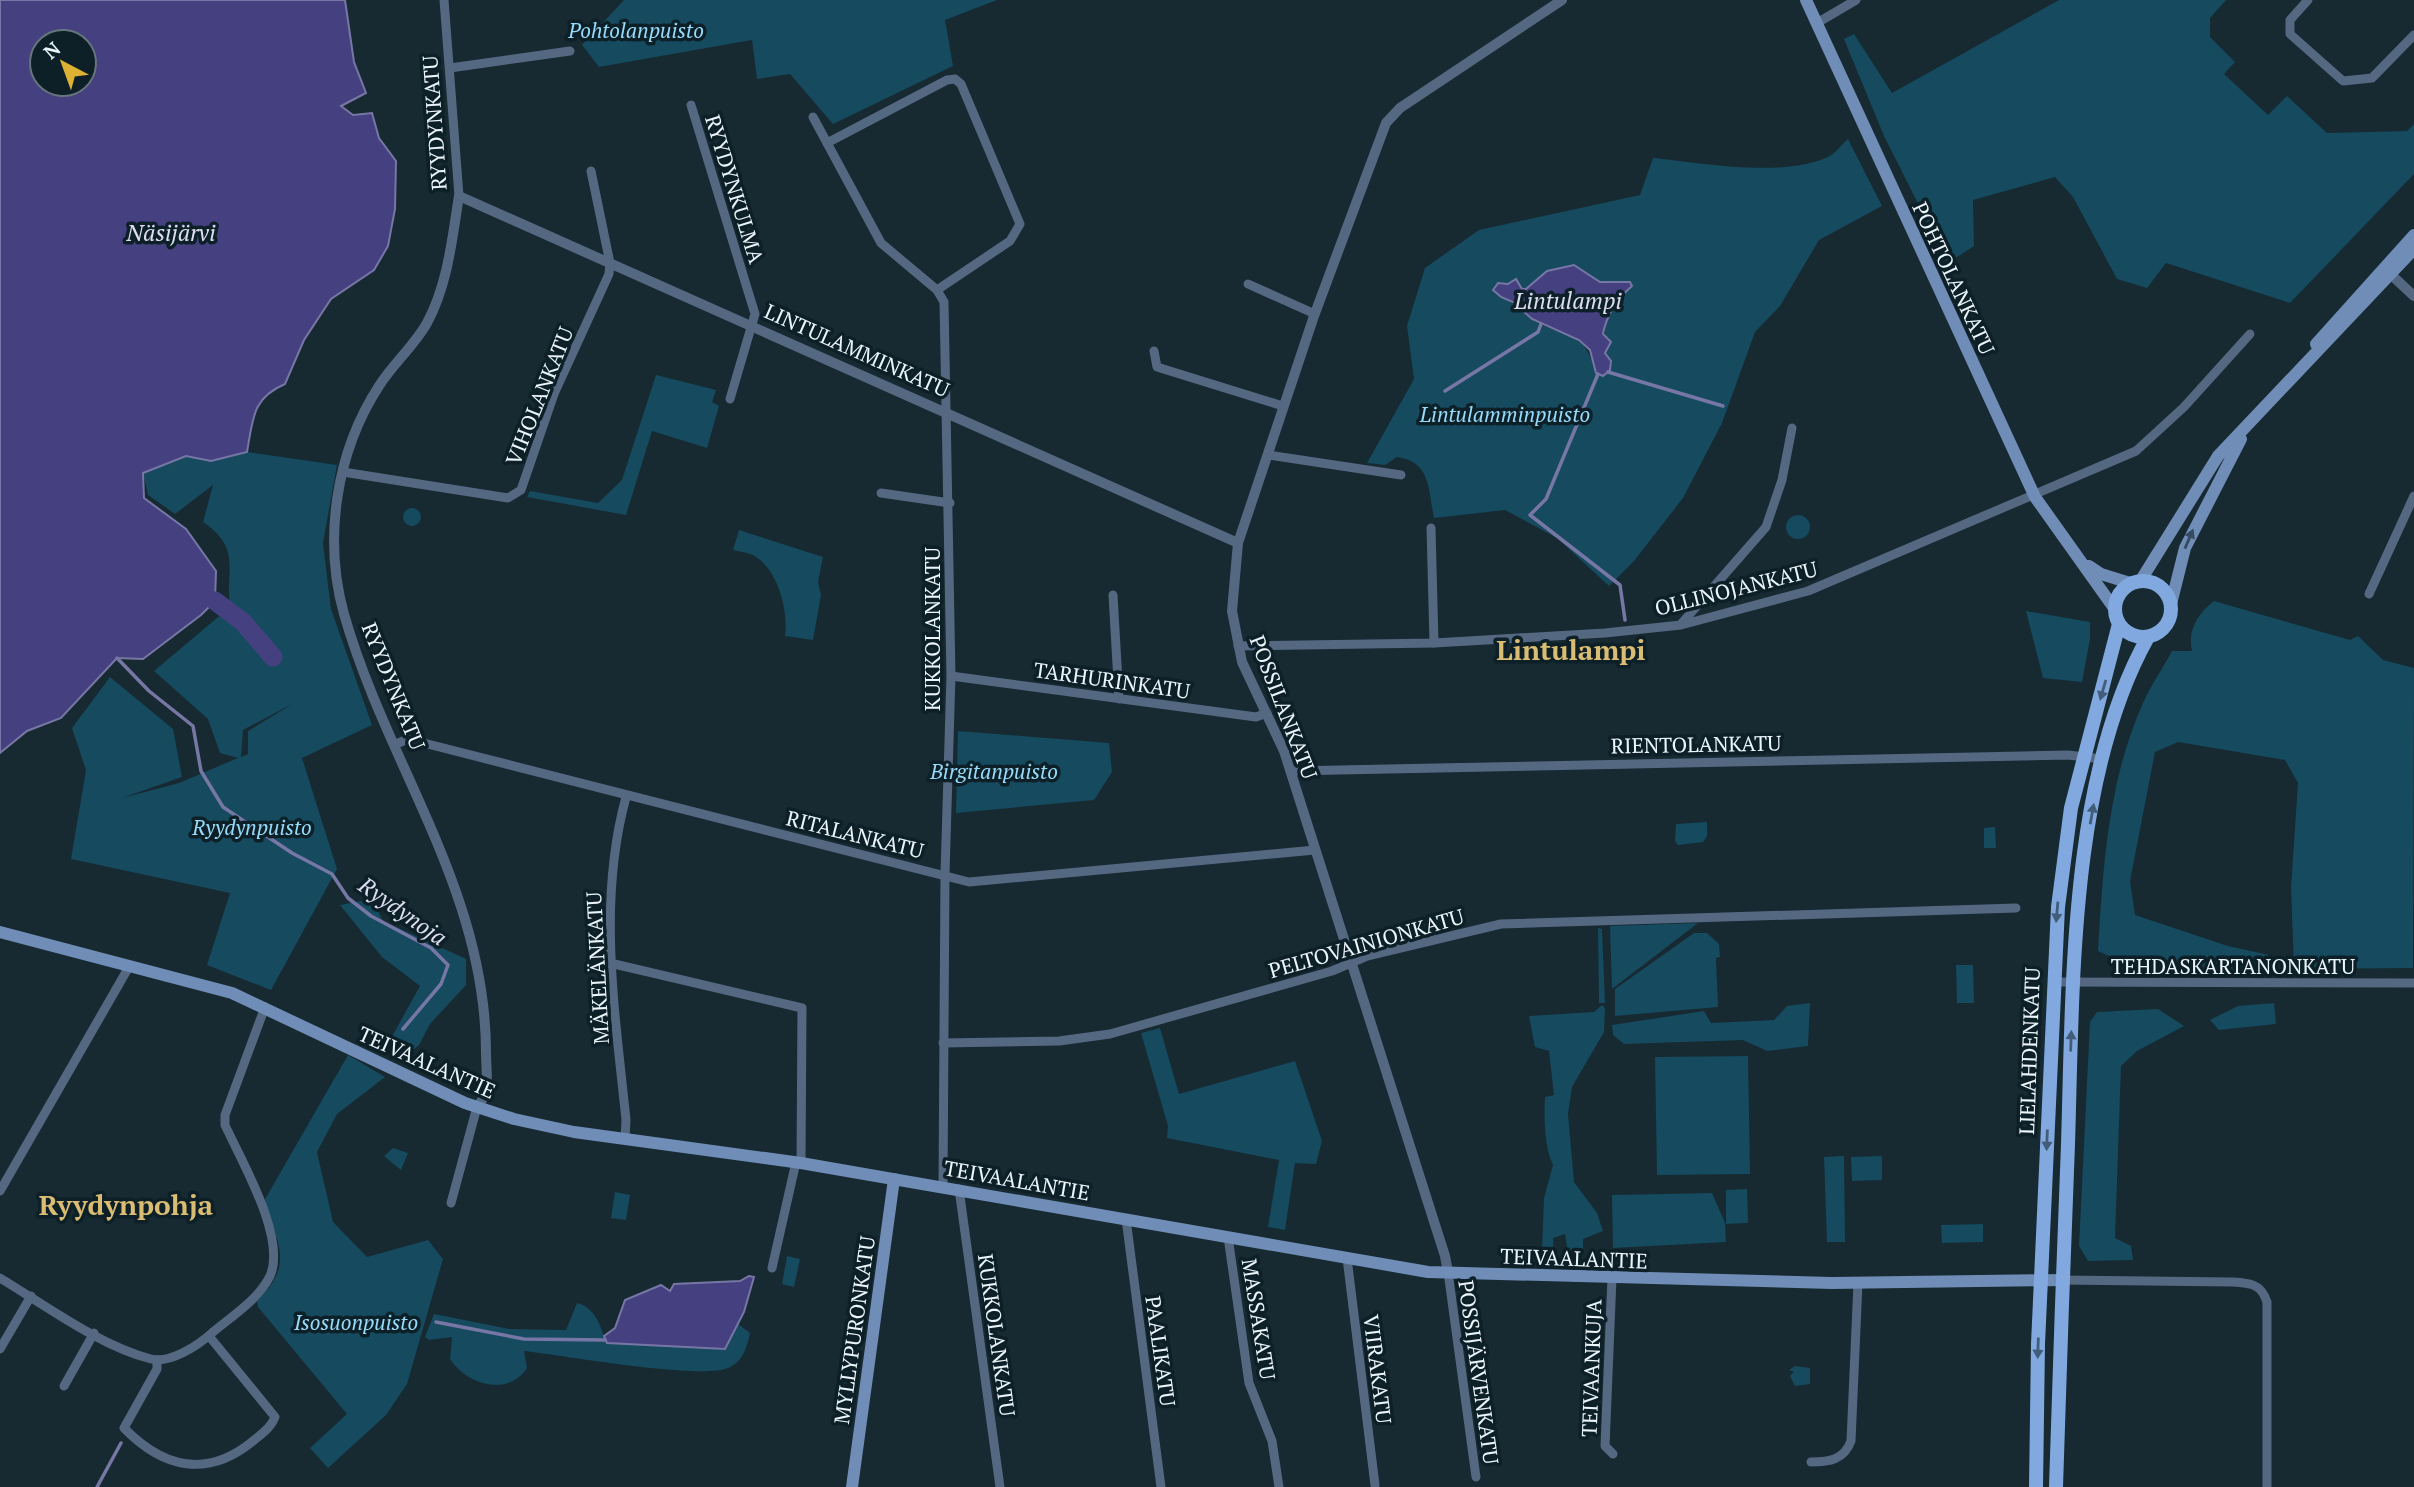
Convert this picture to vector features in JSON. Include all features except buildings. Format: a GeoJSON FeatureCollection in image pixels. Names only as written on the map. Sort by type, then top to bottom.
{"type":"FeatureCollection","features":[{"type":"Feature","properties":{"kind":"main road","name":"POHTOLANKATU"},"geometry":{"type":"LineString","coordinates":[[1806,0],[2035,497],[2058,533],[2083,562],[2114,608]]}},
{"type":"Feature","properties":{"kind":"main road"},"geometry":{"type":"LineString","coordinates":[[2387,271],[2414,235]]}},
{"type":"Feature","properties":{"kind":"main road"},"geometry":{"type":"LineString","coordinates":[[2250,423],[2191,535],[2167,624],[2148,637],[2130,634],[2119,624],[2114,608],[2119,593],[2136,582],[2218,456],[2298,370],[2311,349],[2387,271],[2414,249]]}},
{"type":"Feature","properties":{"kind":"main road","name":"POHTOLANKATU"},"geometry":{"type":"LineString","coordinates":[[2083,562],[2101,575],[2136,582]]}},
{"type":"Feature","properties":{"kind":"main road"},"geometry":{"type":"LineString","coordinates":[[2136,582],[2158,585],[2171,604]]}},
{"type":"Feature","properties":{"kind":"main road","name":"LIELAHDENKATU"},"geometry":{"type":"LineString","coordinates":[[2036,1487],[2053,982],[2064,848],[2084,757],[2119,624]]}},
{"type":"Feature","properties":{"kind":"main road","name":"LIELAHDENKATU"},"geometry":{"type":"LineString","coordinates":[[2056,1487],[2074,983],[2084,864],[2102,759],[2124,687],[2148,637]]}},
{"type":"Feature","properties":{"kind":"main road","name":"TEIVAALANTIE"},"geometry":{"type":"LineString","coordinates":[[0,932],[201,982],[265,1007],[408,1078],[477,1107],[574,1132],[799,1162],[1347,1258],[1448,1272],[1612,1279],[1858,1283],[2062,1280]]}},
{"type":"Feature","properties":{"kind":"main road","name":"MYLLYPURONKATU"},"geometry":{"type":"LineString","coordinates":[[852,1487],[894,1179]]}},
{"type":"Feature","properties":{"kind":"street","name":"RYYDYNKATU"},"geometry":{"type":"LineString","coordinates":[[444,0],[459,195],[447,267],[427,323],[369,401],[356,427],[343,472],[334,538],[339,595],[370,689],[453,876],[477,955],[485,1022],[487,1080],[486,1097],[477,1107]]}},
{"type":"Feature","properties":{"kind":"street","name":"POSSILANKATU"},"geometry":{"type":"LineString","coordinates":[[1448,1272],[1446,1256],[1350,964],[1279,735],[1238,646],[1232,593],[1238,543],[1283,406],[1390,117],[1562,0]]}},
{"type":"Feature","properties":{"kind":"street"},"geometry":{"type":"LineString","coordinates":[[1816,23],[1856,0]]}},
{"type":"Feature","properties":{"kind":"street"},"geometry":{"type":"LineString","coordinates":[[2308,0],[2290,20],[2290,34],[2343,81],[2372,78],[2414,35]]}},
{"type":"Feature","properties":{"kind":"street"},"geometry":{"type":"LineString","coordinates":[[450,68],[570,51]]}},
{"type":"Feature","properties":{"kind":"street"},"geometry":{"type":"LineString","coordinates":[[813,117],[827,143],[881,243],[937,290],[1010,241],[1020,224],[961,84],[955,79],[947,80],[827,143]]}},
{"type":"Feature","properties":{"kind":"street","name":"RYYDYNKULMA"},"geometry":{"type":"LineString","coordinates":[[691,105],[754,309],[753,324]]}},
{"type":"Feature","properties":{"kind":"street"},"geometry":{"type":"LineString","coordinates":[[591,171],[610,263]]}},
{"type":"Feature","properties":{"kind":"street","name":"LINTULAMMINKATU"},"geometry":{"type":"LineString","coordinates":[[459,195],[753,324],[1238,543]]}},
{"type":"Feature","properties":{"kind":"street","name":"VIHOLANKATU"},"geometry":{"type":"LineString","coordinates":[[343,472],[508,498],[517,494],[554,394],[609,274],[610,263]]}},
{"type":"Feature","properties":{"kind":"street"},"geometry":{"type":"LineString","coordinates":[[2387,271],[2414,296]]}},
{"type":"Feature","properties":{"kind":"street"},"geometry":{"type":"LineString","coordinates":[[1248,284],[1315,314]]}},
{"type":"Feature","properties":{"kind":"street","name":"KUKKOLANKATU"},"geometry":{"type":"LineString","coordinates":[[937,290],[944,302],[950,503],[951,676],[945,873],[943,1186]]}},
{"type":"Feature","properties":{"kind":"street"},"geometry":{"type":"LineString","coordinates":[[730,398],[753,324]]}},
{"type":"Feature","properties":{"kind":"street","name":"OLLINOJANKATU"},"geometry":{"type":"LineString","coordinates":[[1238,646],[1434,643],[1681,625],[1808,591],[2035,497],[2136,451],[2184,407],[2250,334]]}},
{"type":"Feature","properties":{"kind":"street"},"geometry":{"type":"LineString","coordinates":[[1154,351],[1157,367],[1283,406]]}},
{"type":"Feature","properties":{"kind":"street"},"geometry":{"type":"LineString","coordinates":[[1681,625],[1766,527],[1782,480],[1792,428]]}},
{"type":"Feature","properties":{"kind":"street"},"geometry":{"type":"LineString","coordinates":[[1268,455],[1401,475]]}},
{"type":"Feature","properties":{"kind":"street"},"geometry":{"type":"LineString","coordinates":[[881,493],[950,503]]}},
{"type":"Feature","properties":{"kind":"street"},"geometry":{"type":"LineString","coordinates":[[2369,594],[2414,495]]}},
{"type":"Feature","properties":{"kind":"street"},"geometry":{"type":"LineString","coordinates":[[1431,528],[1434,643]]}},
{"type":"Feature","properties":{"kind":"street"},"geometry":{"type":"LineString","coordinates":[[1113,596],[1119,699]]}},
{"type":"Feature","properties":{"kind":"street","name":"TARHURINKATU"},"geometry":{"type":"LineString","coordinates":[[951,676],[1256,717],[1267,713]]}},
{"type":"Feature","properties":{"kind":"street","name":"RITALANKATU"},"geometry":{"type":"LineString","coordinates":[[396,744],[408,739],[626,797],[969,881],[1315,850]]}},
{"type":"Feature","properties":{"kind":"street","name":"RIENTOLANKATU"},"geometry":{"type":"LineString","coordinates":[[1290,771],[2068,754],[2102,759]]}},
{"type":"Feature","properties":{"kind":"street","name":"MÄKELÄNKATU"},"geometry":{"type":"LineString","coordinates":[[625,1138],[626,1120],[610,963],[610,882],[617,830],[626,797]]}},
{"type":"Feature","properties":{"kind":"street","name":"PELTOVAINIONKATU"},"geometry":{"type":"LineString","coordinates":[[943,1043],[1059,1041],[1110,1034],[1350,964],[1367,956],[1501,924],[2016,908]]}},
{"type":"Feature","properties":{"kind":"street"},"geometry":{"type":"LineString","coordinates":[[610,963],[797,1004],[802,1008],[799,1162],[772,1268]]}},
{"type":"Feature","properties":{"kind":"street"},"geometry":{"type":"LineString","coordinates":[[0,1191],[130,965]]}},
{"type":"Feature","properties":{"kind":"street","name":"TEHDASKARTANONKATU"},"geometry":{"type":"LineString","coordinates":[[2053,982],[2414,983]]}},
{"type":"Feature","properties":{"kind":"street"},"geometry":{"type":"LineString","coordinates":[[0,1278],[94,1333],[135,1353],[157,1360],[181,1352],[209,1336],[254,1296],[272,1268],[270,1232],[225,1125],[225,1115],[265,1007]]}},
{"type":"Feature","properties":{"kind":"street"},"geometry":{"type":"LineString","coordinates":[[451,1203],[477,1107]]}},
{"type":"Feature","properties":{"kind":"street","name":"KUKKOLANKATU"},"geometry":{"type":"LineString","coordinates":[[959,1189],[1000,1487]]}},
{"type":"Feature","properties":{"kind":"street","name":"PAALIKATU"},"geometry":{"type":"LineString","coordinates":[[1126,1219],[1161,1487]]}},
{"type":"Feature","properties":{"kind":"street","name":"MASSAKATU"},"geometry":{"type":"LineString","coordinates":[[1228,1237],[1249,1383],[1272,1441],[1279,1487]]}},
{"type":"Feature","properties":{"kind":"street","name":"VIIRAKATU"},"geometry":{"type":"LineString","coordinates":[[1347,1258],[1375,1485]]}},
{"type":"Feature","properties":{"kind":"street","name":"POSSIJÄRVENKATU"},"geometry":{"type":"LineString","coordinates":[[1448,1272],[1476,1477]]}},
{"type":"Feature","properties":{"kind":"street","name":"TEIVAANKUJA"},"geometry":{"type":"LineString","coordinates":[[1612,1279],[1605,1446],[1613,1454]]}},
{"type":"Feature","properties":{"kind":"street"},"geometry":{"type":"LineString","coordinates":[[2062,1280],[2256,1284],[2264,1293],[2267,1302],[2267,1487]]}},
{"type":"Feature","properties":{"kind":"street"},"geometry":{"type":"LineString","coordinates":[[1811,1462],[1836,1459],[1844,1454],[1851,1441],[1858,1283]]}},
{"type":"Feature","properties":{"kind":"street"},"geometry":{"type":"LineString","coordinates":[[0,1349],[31,1296]]}},
{"type":"Feature","properties":{"kind":"street"},"geometry":{"type":"LineString","coordinates":[[64,1386],[94,1333]]}},
{"type":"Feature","properties":{"kind":"street"},"geometry":{"type":"LineString","coordinates":[[157,1360],[157,1369],[124,1428],[137,1441],[166,1459],[202,1465],[225,1461],[267,1429],[275,1417],[209,1336]]}},
{"type":"Feature","properties":{"kind":"green space","name":"Pohtolanpuisto"},"geometry":{"type":"Polygon","coordinates":[[[624,0],[997,0],[945,20],[953,66],[833,124],[790,74],[757,79],[752,40],[599,67],[582,45],[624,0]]]}},
{"type":"Feature","properties":{"kind":"green space"},"geometry":{"type":"Polygon","coordinates":[[[2059,0],[2226,0],[2210,18],[2210,37],[2235,62],[2224,74],[2268,115],[2287,96],[2327,133],[2407,131],[2414,124],[2414,174],[2290,303],[2166,263],[2147,288],[2117,279],[2073,197],[2055,177],[1973,200],[1974,246],[1948,263],[1884,136],[1844,39],[1854,34],[1892,93],[2059,0]]]}},
{"type":"Feature","properties":{"kind":"green space","name":"Lintulamminpuisto"},"geometry":{"type":"Polygon","coordinates":[[[1848,139],[1882,206],[1819,240],[1780,306],[1755,332],[1722,423],[1683,498],[1634,561],[1609,586],[1557,538],[1505,510],[1434,518],[1426,478],[1416,465],[1408,460],[1397,457],[1385,465],[1367,463],[1414,379],[1407,326],[1425,268],[1479,230],[1640,195],[1653,158],[1742,167],[1788,167],[1828,157],[1848,139]],[[1574,265],[1547,271],[1526,289],[1498,283],[1501,298],[1533,320],[1580,342],[1600,376],[1605,352],[1605,322],[1632,286],[1600,282],[1574,265]]]}},
{"type":"Feature","properties":{"kind":"green space"},"geometry":{"type":"Polygon","coordinates":[[[656,375],[716,390],[712,402],[719,406],[707,448],[652,431],[626,515],[527,497],[530,491],[598,503],[622,480],[656,375]]]}},
{"type":"Feature","properties":{"kind":"green space","name":"Ryydynpuisto"},"geometry":{"type":"Polygon","coordinates":[[[247,452],[337,465],[323,543],[331,609],[372,725],[302,758],[337,869],[271,990],[207,965],[230,893],[71,859],[86,770],[72,728],[110,677],[173,729],[182,777],[122,798],[179,783],[238,758],[220,753],[208,719],[154,671],[230,607],[229,560],[223,541],[203,522],[213,485],[175,514],[148,495],[143,473],[186,456],[211,461],[247,452]],[[294,703],[243,730],[241,757],[248,754],[248,731],[294,703]]]}},
{"type":"Feature","properties":{"kind":"green space"},"geometry":{"type":"Polygon","coordinates":[[[412,508],[418,511],[421,517],[418,523],[412,526],[406,523],[403,517],[406,511],[412,508]]]}},
{"type":"Feature","properties":{"kind":"green space"},"geometry":{"type":"Polygon","coordinates":[[[1798,515],[1809,522],[1810,527],[1803,538],[1798,539],[1787,532],[1786,527],[1793,516],[1798,515]]]}},
{"type":"Feature","properties":{"kind":"green space"},"geometry":{"type":"Polygon","coordinates":[[[739,530],[823,557],[818,582],[821,595],[813,640],[785,636],[784,606],[772,575],[756,557],[733,550],[739,530]]]}},
{"type":"Feature","properties":{"kind":"green space"},"geometry":{"type":"Polygon","coordinates":[[[2214,601],[2350,640],[2358,636],[2383,660],[2414,668],[2413,968],[2294,969],[2291,887],[2298,783],[2285,760],[2178,742],[2155,752],[2130,881],[2135,915],[2228,946],[2269,955],[2270,971],[2133,967],[2098,951],[2109,825],[2131,733],[2146,696],[2172,651],[2192,651],[2191,636],[2195,623],[2214,601]]]}},
{"type":"Feature","properties":{"kind":"green space"},"geometry":{"type":"Polygon","coordinates":[[[2026,611],[2090,622],[2090,639],[2082,682],[2043,678],[2026,611]]]}},
{"type":"Feature","properties":{"kind":"green space","name":"Birgitanpuisto"},"geometry":{"type":"Polygon","coordinates":[[[958,731],[1109,743],[1112,772],[1094,800],[956,813],[958,731]]]}},
{"type":"Feature","properties":{"kind":"green space"},"geometry":{"type":"Polygon","coordinates":[[[1707,822],[1707,836],[1703,842],[1678,845],[1675,841],[1676,824],[1707,822]]]}},
{"type":"Feature","properties":{"kind":"green space"},"geometry":{"type":"Polygon","coordinates":[[[1995,827],[1996,848],[1984,848],[1984,828],[1995,827]]]}},
{"type":"Feature","properties":{"kind":"green space"},"geometry":{"type":"Polygon","coordinates":[[[372,899],[383,921],[466,959],[466,985],[430,1024],[419,1045],[411,1052],[390,1040],[420,986],[382,957],[340,905],[372,899]]]}},
{"type":"Feature","properties":{"kind":"green space"},"geometry":{"type":"Polygon","coordinates":[[[1698,923],[1612,989],[1610,926],[1698,923]]]}},
{"type":"Feature","properties":{"kind":"green space"},"geometry":{"type":"Polygon","coordinates":[[[1598,928],[1602,929],[1605,1003],[1599,1003],[1598,928]]]}},
{"type":"Feature","properties":{"kind":"green space"},"geometry":{"type":"Polygon","coordinates":[[[1694,933],[1707,933],[1719,944],[1720,957],[1716,958],[1718,1007],[1615,1016],[1615,989],[1694,933]]]}},
{"type":"Feature","properties":{"kind":"green space"},"geometry":{"type":"Polygon","coordinates":[[[1956,965],[1973,965],[1974,1003],[1957,1003],[1956,965]]]}},
{"type":"Feature","properties":{"kind":"green space"},"geometry":{"type":"Polygon","coordinates":[[[1810,1003],[1808,1046],[1767,1051],[1743,1040],[1624,1044],[1613,1035],[1612,1025],[1704,1011],[1711,1023],[1774,1020],[1787,1006],[1810,1003]]]}},
{"type":"Feature","properties":{"kind":"green space"},"geometry":{"type":"Polygon","coordinates":[[[2274,1003],[2276,1024],[2219,1030],[2210,1020],[2238,1006],[2274,1003]]]}},
{"type":"Feature","properties":{"kind":"green space"},"geometry":{"type":"Polygon","coordinates":[[[1602,1005],[1605,1008],[1604,1032],[1572,1087],[1568,1114],[1574,1182],[1597,1213],[1603,1231],[1583,1239],[1583,1252],[1568,1254],[1565,1234],[1553,1238],[1554,1259],[1513,1264],[1512,1259],[1542,1249],[1544,1198],[1553,1165],[1546,1141],[1545,1123],[1545,1097],[1554,1095],[1549,1051],[1535,1047],[1529,1016],[1594,1012],[1602,1005]]]}},
{"type":"Feature","properties":{"kind":"green space"},"geometry":{"type":"Polygon","coordinates":[[[2158,1009],[2184,1026],[2137,1051],[2121,1066],[2115,1238],[2131,1246],[2133,1260],[2088,1261],[2079,1246],[2090,1022],[2097,1012],[2158,1009]]]}},
{"type":"Feature","properties":{"kind":"green space"},"geometry":{"type":"Polygon","coordinates":[[[1160,1028],[1179,1094],[1295,1061],[1322,1141],[1316,1164],[1295,1163],[1285,1230],[1268,1227],[1279,1160],[1167,1138],[1168,1126],[1141,1033],[1160,1028]]]}},
{"type":"Feature","properties":{"kind":"green space","name":"Isosuonpuisto"},"geometry":{"type":"Polygon","coordinates":[[[348,1055],[385,1077],[337,1114],[317,1152],[333,1222],[367,1257],[428,1240],[443,1259],[407,1384],[386,1415],[328,1468],[310,1448],[347,1414],[258,1307],[257,1301],[276,1277],[280,1254],[264,1201],[348,1055]]]}},
{"type":"Feature","properties":{"kind":"green space"},"geometry":{"type":"Polygon","coordinates":[[[1748,1056],[1750,1174],[1657,1175],[1655,1057],[1748,1056]]]}},
{"type":"Feature","properties":{"kind":"green space"},"geometry":{"type":"Polygon","coordinates":[[[393,1148],[408,1153],[401,1170],[384,1156],[393,1148]]]}},
{"type":"Feature","properties":{"kind":"green space"},"geometry":{"type":"Polygon","coordinates":[[[1844,1156],[1845,1242],[1827,1242],[1824,1157],[1844,1156]]]}},
{"type":"Feature","properties":{"kind":"green space"},"geometry":{"type":"Polygon","coordinates":[[[1882,1156],[1882,1180],[1852,1181],[1851,1157],[1882,1156]]]}},
{"type":"Feature","properties":{"kind":"green space"},"geometry":{"type":"Polygon","coordinates":[[[1747,1189],[1748,1223],[1726,1224],[1726,1190],[1747,1189]]]}},
{"type":"Feature","properties":{"kind":"green space"},"geometry":{"type":"Polygon","coordinates":[[[615,1192],[630,1195],[626,1220],[611,1218],[615,1192]]]}},
{"type":"Feature","properties":{"kind":"green space"},"geometry":{"type":"Polygon","coordinates":[[[1712,1193],[1725,1223],[1726,1242],[1613,1248],[1612,1195],[1712,1193]]]}},
{"type":"Feature","properties":{"kind":"green space"},"geometry":{"type":"Polygon","coordinates":[[[1983,1224],[1983,1242],[1942,1243],[1941,1225],[1983,1224]]]}},
{"type":"Feature","properties":{"kind":"green space"},"geometry":{"type":"Polygon","coordinates":[[[787,1256],[800,1259],[794,1287],[782,1284],[787,1256]]]}},
{"type":"Feature","properties":{"kind":"green space"},"geometry":{"type":"Polygon","coordinates":[[[577,1303],[588,1308],[599,1323],[605,1340],[612,1342],[725,1349],[738,1324],[750,1333],[741,1358],[728,1368],[713,1371],[661,1369],[524,1351],[527,1368],[519,1377],[499,1385],[477,1381],[457,1368],[450,1359],[452,1337],[429,1340],[425,1337],[434,1314],[509,1329],[566,1330],[577,1303]]]}},
{"type":"Feature","properties":{"kind":"green space"},"geometry":{"type":"Polygon","coordinates":[[[1795,1366],[1810,1368],[1810,1384],[1795,1386],[1790,1376],[1794,1372],[1789,1370],[1795,1366]]]}},
{"type":"Feature","properties":{"kind":"water","name":"Näsijärvi"},"geometry":{"type":"Polygon","coordinates":[[[0,0],[345,0],[354,62],[366,93],[341,106],[353,115],[372,113],[379,138],[396,161],[395,209],[388,246],[374,270],[331,299],[304,340],[285,384],[260,403],[253,420],[247,452],[211,461],[186,456],[143,473],[144,498],[186,529],[216,571],[215,601],[201,615],[143,659],[117,658],[61,718],[27,731],[0,753],[0,0]]]}},
{"type":"Feature","properties":{"kind":"water","name":"Lintulampi"},"geometry":{"type":"Polygon","coordinates":[[[1574,265],[1600,282],[1630,282],[1632,286],[1613,308],[1605,327],[1603,334],[1611,342],[1605,353],[1611,361],[1610,370],[1603,376],[1596,373],[1590,350],[1579,340],[1532,319],[1513,302],[1493,290],[1498,283],[1508,284],[1516,279],[1522,289],[1526,289],[1547,271],[1574,265]]]}},
{"type":"Feature","properties":{"kind":"water"},"geometry":{"type":"Polygon","coordinates":[[[749,1276],[754,1277],[744,1312],[725,1349],[607,1343],[604,1336],[615,1328],[625,1300],[661,1285],[670,1291],[674,1284],[740,1281],[749,1276]]]}},
{"type":"Feature","properties":{"kind":"waterway"},"geometry":{"type":"LineString","coordinates":[[1445,391],[1538,332],[1541,324]]}},
{"type":"Feature","properties":{"kind":"waterway"},"geometry":{"type":"LineString","coordinates":[[1608,372],[1723,406]]}},
{"type":"Feature","properties":{"kind":"waterway"},"geometry":{"type":"LineString","coordinates":[[1598,374],[1546,499],[1530,515],[1620,585],[1625,620]]}},
{"type":"Feature","properties":{"kind":"waterway"},"geometry":{"type":"LineString","coordinates":[[215,601],[243,622],[273,657]]}},
{"type":"Feature","properties":{"kind":"waterway","name":"Ryydynoja"},"geometry":{"type":"LineString","coordinates":[[117,658],[149,691],[193,726],[201,771],[223,807],[292,853],[332,874],[348,898],[371,916],[431,948],[448,965],[441,984],[403,1029]]}},
{"type":"Feature","properties":{"kind":"waterway","name":"Ryydynoja"},"geometry":{"type":"LineString","coordinates":[[436,1322],[524,1339],[605,1340]]}},
{"type":"Feature","properties":{"kind":"waterway"},"geometry":{"type":"LineString","coordinates":[[97,1487],[121,1443]]}},
{"type":"Feature","properties":{"kind":"district","name":"Lintulampi"},"geometry":{"type":"Point","coordinates":[1571,649]}},
{"type":"Feature","properties":{"kind":"district","name":"Ryydynpohja"},"geometry":{"type":"Point","coordinates":[126,1204]}}]}
